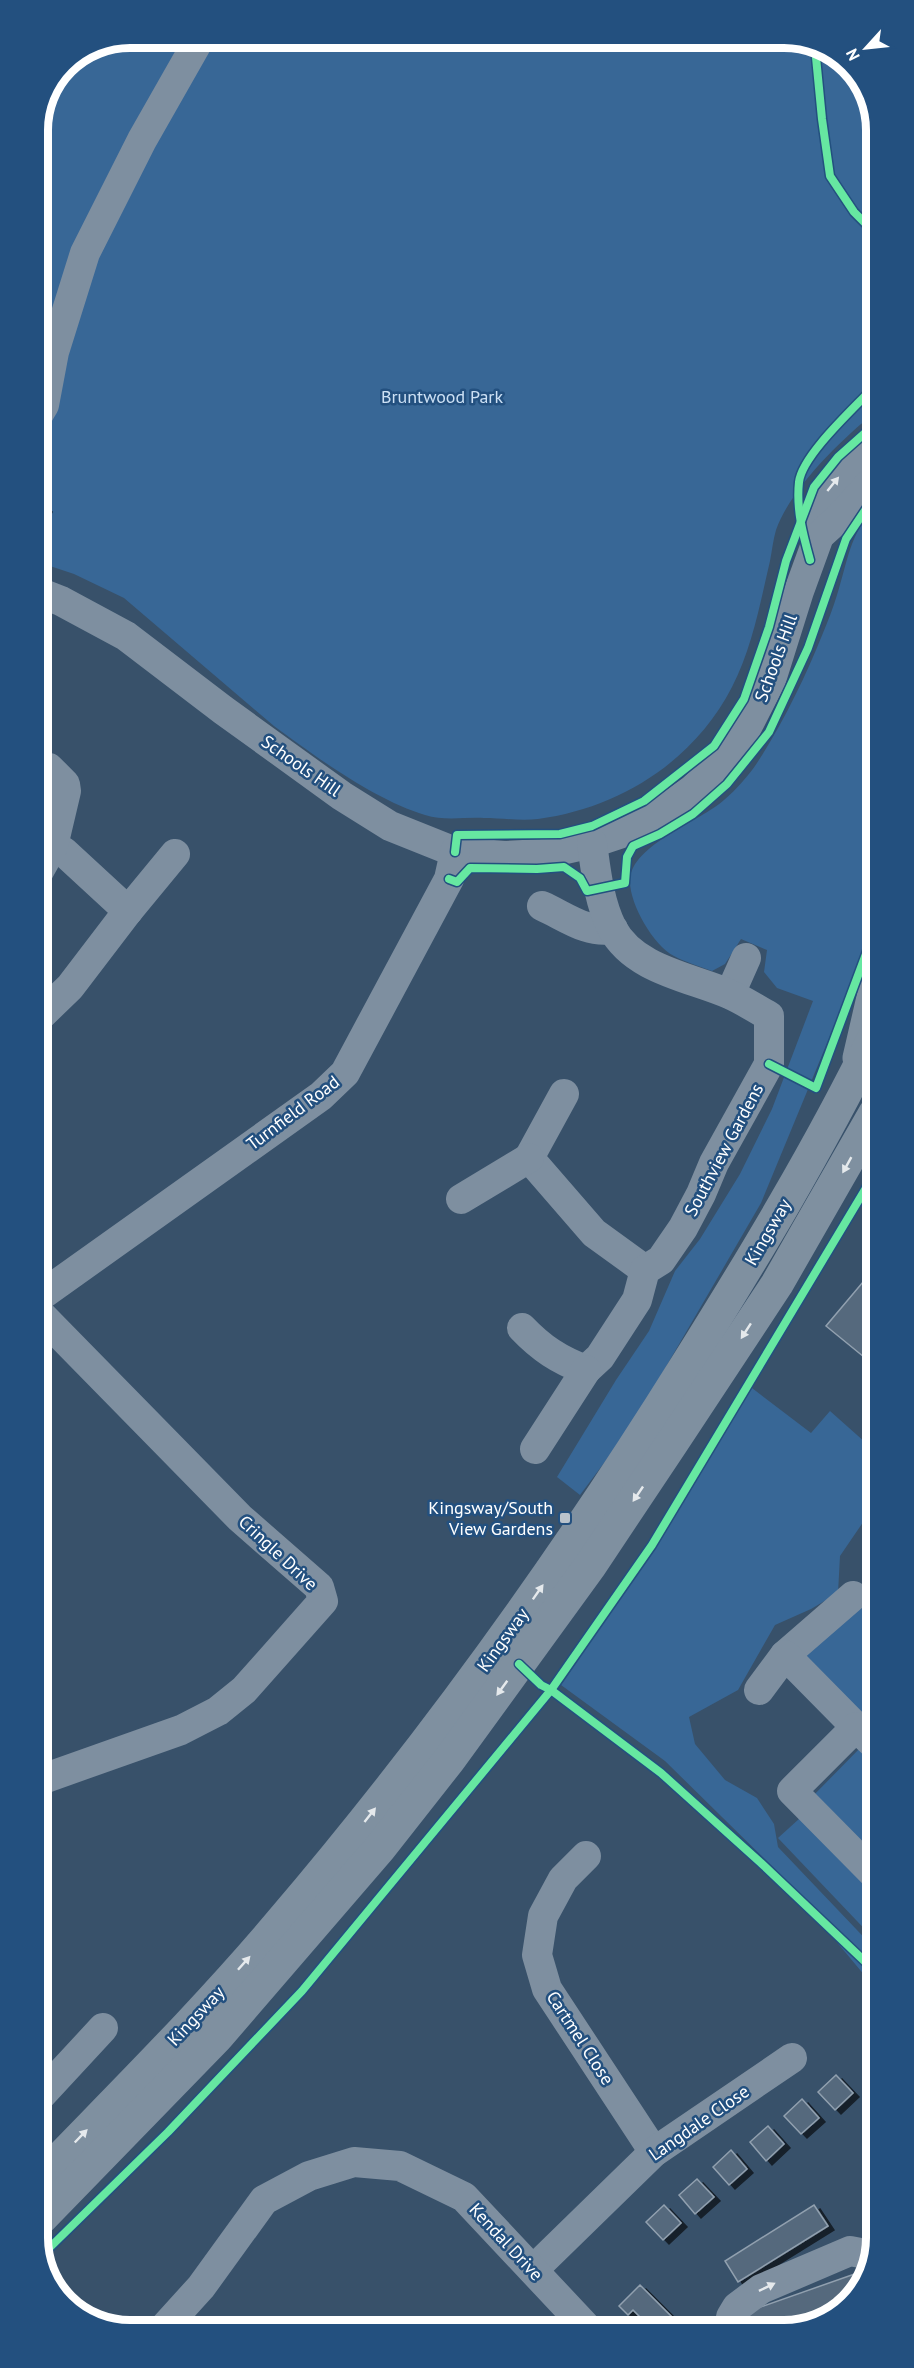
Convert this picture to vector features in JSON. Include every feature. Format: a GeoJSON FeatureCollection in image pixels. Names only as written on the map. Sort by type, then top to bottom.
{"type":"FeatureCollection","features":[{"type":"Feature","properties":{"kind":"highway"},"geometry":{"type":"LineString","coordinates":[[856,1074],[866,1029]]}},
{"type":"Feature","properties":{"kind":"highway","name":"Kingsway"},"geometry":{"type":"LineString","coordinates":[[48,2171],[197,2015],[278,1926],[359,1829],[500,1645],[570,1546],[744,1274],[811,1158],[866,1053]]}},
{"type":"Feature","properties":{"kind":"highway","name":"Kingsway"},"geometry":{"type":"LineString","coordinates":[[48,2211],[217,2037],[379,1849],[449,1760],[590,1566],[679,1433],[777,1284],[866,1129]]}},
{"type":"Feature","properties":{"kind":"street"},"geometry":{"type":"LineString","coordinates":[[48,384],[54,352],[85,254],[142,141],[194,48]]}},
{"type":"Feature","properties":{"kind":"street","name":"Schools Hill"},"geometry":{"type":"LineString","coordinates":[[48,596],[126,636],[232,717],[342,796],[390,826],[455,852],[521,856],[543,854],[592,843],[622,833],[666,809],[692,790],[712,771],[740,737],[771,681],[819,536],[820,502],[839,476],[866,452]]}},
{"type":"Feature","properties":{"kind":"street","name":"Schools Hill"},"geometry":{"type":"LineString","coordinates":[[819,536],[866,488]]}},
{"type":"Feature","properties":{"kind":"street"},"geometry":{"type":"LineString","coordinates":[[48,843],[66,791],[65,784],[49,768]]}},
{"type":"Feature","properties":{"kind":"street"},"geometry":{"type":"LineString","coordinates":[[592,843],[604,907],[613,929],[632,952],[652,965],[730,994],[746,958]]}},
{"type":"Feature","properties":{"kind":"street"},"geometry":{"type":"LineString","coordinates":[[48,852],[64,852],[128,911]]}},
{"type":"Feature","properties":{"kind":"street","name":"Turnfield Road"},"geometry":{"type":"LineString","coordinates":[[48,1291],[321,1096],[345,1073],[449,879],[455,852]]}},
{"type":"Feature","properties":{"kind":"street"},"geometry":{"type":"LineString","coordinates":[[48,1008],[70,987],[128,911],[176,854]]}},
{"type":"Feature","properties":{"kind":"street"},"geometry":{"type":"LineString","coordinates":[[542,906],[588,929],[600,932],[613,929]]}},
{"type":"Feature","properties":{"kind":"street","name":"Southview Gardens"},"geometry":{"type":"LineString","coordinates":[[645,1270],[662,1260],[683,1228],[714,1163],[769,1064],[769,1016],[730,994]]}},
{"type":"Feature","properties":{"kind":"street"},"geometry":{"type":"LineString","coordinates":[[461,1200],[529,1158],[564,1094]]}},
{"type":"Feature","properties":{"kind":"street"},"geometry":{"type":"LineString","coordinates":[[529,1158],[594,1233],[645,1270],[637,1300],[600,1357],[586,1370],[535,1449]]}},
{"type":"Feature","properties":{"kind":"street","name":"Cringle Drive"},"geometry":{"type":"LineString","coordinates":[[48,1322],[240,1518],[318,1587],[323,1601],[244,1690],[218,1712],[181,1730],[48,1777]]}},
{"type":"Feature","properties":{"kind":"street"},"geometry":{"type":"LineString","coordinates":[[522,1328],[539,1346],[561,1360],[586,1370]]}},
{"type":"Feature","properties":{"kind":"street"},"geometry":{"type":"LineString","coordinates":[[759,1690],[785,1655],[853,1596]]}},
{"type":"Feature","properties":{"kind":"street"},"geometry":{"type":"LineString","coordinates":[[785,1655],[866,1736],[792,1791],[866,1866]]}},
{"type":"Feature","properties":{"kind":"street","name":"Cartmel Close"},"geometry":{"type":"LineString","coordinates":[[586,1856],[563,1879],[543,1916],[537,1955],[547,1989],[654,2152]]}},
{"type":"Feature","properties":{"kind":"street"},"geometry":{"type":"LineString","coordinates":[[48,2086],[103,2028]]}},
{"type":"Feature","properties":{"kind":"street","name":"Langdale Close"},"geometry":{"type":"LineString","coordinates":[[533,2270],[654,2152],[792,2058]]}},
{"type":"Feature","properties":{"kind":"street","name":"Kendal Drive"},"geometry":{"type":"LineString","coordinates":[[171,2320],[201,2287],[264,2200],[309,2176],[354,2162],[400,2166],[464,2197],[580,2320]]}},
{"type":"Feature","properties":{"kind":"street"},"geometry":{"type":"LineString","coordinates":[[731,2320],[737,2307],[761,2289],[850,2251],[864,2254]]}},
{"type":"Feature","properties":{"kind":"green space","name":"Bruntwood Park"},"geometry":{"type":"Polygon","coordinates":[[[130,48],[790,48],[816,54],[825,59],[836,67],[836,78],[848,78],[852,84],[860,98],[866,130],[866,420],[818,466],[783,514],[776,530],[755,626],[732,687],[716,713],[697,737],[652,777],[598,804],[538,819],[447,818],[425,815],[366,788],[290,738],[124,598],[74,574],[48,565],[48,124],[56,94],[76,68],[104,52],[130,48]]]}},
{"type":"Feature","properties":{"kind":"green space"},"geometry":{"type":"Polygon","coordinates":[[[866,518],[866,940],[837,1019],[761,1203],[631,1427],[580,1495],[557,1477],[649,1331],[675,1271],[700,1239],[740,1174],[772,1109],[813,1001],[777,988],[764,972],[767,950],[741,939],[725,964],[712,971],[666,951],[644,923],[638,911],[631,889],[630,880],[633,867],[654,845],[724,800],[757,763],[785,716],[816,650],[837,595],[850,549],[866,518]]]}},
{"type":"Feature","properties":{"kind":"green space"},"geometry":{"type":"Polygon","coordinates":[[[752,1388],[811,1433],[830,1411],[866,1443],[866,1518],[840,1556],[838,1593],[811,1609],[775,1625],[738,1690],[689,1717],[695,1744],[725,1780],[757,1798],[774,1824],[778,1847],[866,1939],[866,1977],[779,1873],[665,1761],[561,1685],[687,1495],[752,1388]]]}},
{"type":"Feature","properties":{"kind":"green space"},"geometry":{"type":"Polygon","coordinates":[[[866,1593],[866,1724],[799,1656],[866,1593]]]}},
{"type":"Feature","properties":{"kind":"green space"},"geometry":{"type":"Polygon","coordinates":[[[863,1745],[866,1748],[866,1860],[808,1801],[863,1745]]]}},
{"type":"Feature","properties":{"kind":"green space"},"geometry":{"type":"Polygon","coordinates":[[[810,1809],[866,1866],[866,1930],[778,1838],[810,1809]]]}},
{"type":"Feature","properties":{"kind":"building"},"geometry":{"type":"Polygon","coordinates":[[[863,1282],[866,1284],[866,1359],[826,1326],[863,1282]]]}},
{"type":"Feature","properties":{"kind":"building"},"geometry":{"type":"Polygon","coordinates":[[[836,2075],[853,2093],[835,2110],[818,2092],[836,2075]]]}},
{"type":"Feature","properties":{"kind":"building"},"geometry":{"type":"Polygon","coordinates":[[[802,2099],[819,2118],[801,2134],[784,2116],[802,2099]]]}},
{"type":"Feature","properties":{"kind":"building"},"geometry":{"type":"Polygon","coordinates":[[[768,2126],[784,2144],[766,2161],[750,2142],[768,2126]]]}},
{"type":"Feature","properties":{"kind":"building"},"geometry":{"type":"Polygon","coordinates":[[[731,2150],[747,2169],[729,2185],[713,2167],[731,2150]]]}},
{"type":"Feature","properties":{"kind":"building"},"geometry":{"type":"Polygon","coordinates":[[[697,2179],[714,2197],[695,2214],[679,2195],[697,2179]]]}},
{"type":"Feature","properties":{"kind":"building"},"geometry":{"type":"Polygon","coordinates":[[[664,2205],[681,2223],[663,2240],[646,2222],[664,2205]]]}},
{"type":"Feature","properties":{"kind":"building"},"geometry":{"type":"Polygon","coordinates":[[[814,2205],[828,2226],[738,2282],[725,2261],[814,2205]]]}},
{"type":"Feature","properties":{"kind":"building"},"geometry":{"type":"Polygon","coordinates":[[[859,2273],[842,2296],[816,2314],[784,2320],[736,2320],[735,2316],[859,2273]]]}},
{"type":"Feature","properties":{"kind":"building"},"geometry":{"type":"Polygon","coordinates":[[[640,2285],[675,2320],[643,2320],[633,2310],[628,2315],[619,2306],[640,2285]]]}},
{"type":"Feature","properties":{"kind":"cycle path"},"geometry":{"type":"LineString","coordinates":[[816,54],[830,176],[854,212],[866,224]]}},
{"type":"Feature","properties":{"kind":"cycle path"},"geometry":{"type":"LineString","coordinates":[[810,560],[799,512],[798,492],[802,471],[818,447],[866,395]]}},
{"type":"Feature","properties":{"kind":"cycle path"},"geometry":{"type":"LineString","coordinates":[[455,852],[457,835],[560,834],[592,826],[644,801],[714,746],[744,699],[769,627],[786,561],[814,487],[838,457],[866,432]]}},
{"type":"Feature","properties":{"kind":"cycle path"},"geometry":{"type":"LineString","coordinates":[[449,879],[457,882],[470,868],[564,867],[580,878],[587,891],[625,883],[627,857],[633,846],[660,834],[693,814],[727,784],[769,732],[808,648],[846,539],[866,509]]}},
{"type":"Feature","properties":{"kind":"cycle path"},"geometry":{"type":"LineString","coordinates":[[769,1064],[816,1088],[866,954]]}},
{"type":"Feature","properties":{"kind":"cycle path"},"geometry":{"type":"LineString","coordinates":[[49,2248],[168,2132],[302,1991],[551,1690],[652,1545],[866,1188]]}},
{"type":"Feature","properties":{"kind":"cycle path"},"geometry":{"type":"LineString","coordinates":[[519,1664],[541,1685],[551,1690],[661,1773],[866,1963]]}},
{"type":"Feature","properties":{"kind":"place","name":"Kingsway/South View Gardens"},"geometry":{"type":"Point","coordinates":[565,1518]}}]}
